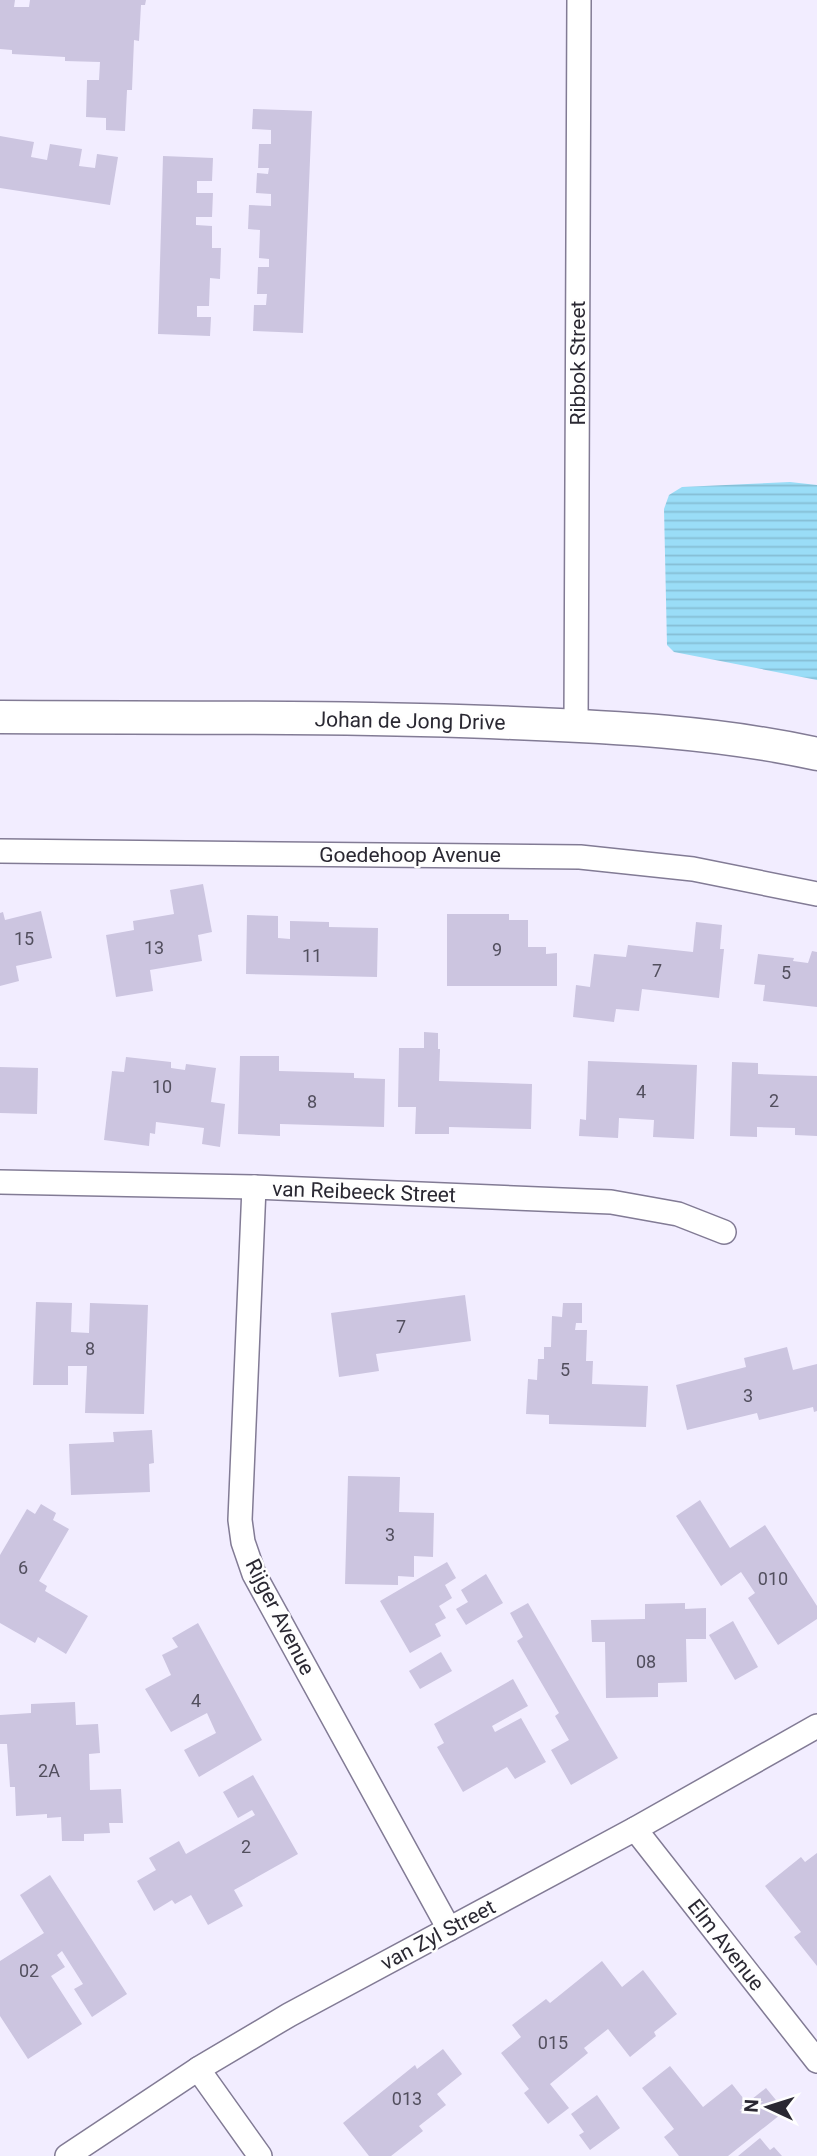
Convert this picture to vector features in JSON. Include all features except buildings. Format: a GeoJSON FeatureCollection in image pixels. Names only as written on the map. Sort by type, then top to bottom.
{"type":"FeatureCollection","features":[{"type":"Feature","properties":{"kind":"street","name":"Ribbok Street"},"geometry":{"type":"LineString","coordinates":[[576,725],[579,0]]}},
{"type":"Feature","properties":{"kind":"street","name":"Johan de Jong Drive"},"geometry":{"type":"LineString","coordinates":[[0,716],[452,720],[576,725],[714,737],[817,754]]}},
{"type":"Feature","properties":{"kind":"street","name":"Goedehoop Avenue"},"geometry":{"type":"LineString","coordinates":[[0,851],[580,857],[693,870],[817,894]]}},
{"type":"Feature","properties":{"kind":"street","name":"van Reibeeck Street"},"geometry":{"type":"LineString","coordinates":[[0,1182],[254,1187],[611,1202],[678,1214],[724,1232]]}},
{"type":"Feature","properties":{"kind":"street","name":"Rijger Avenue"},"geometry":{"type":"LineString","coordinates":[[254,1187],[240,1520],[243,1542],[254,1574],[449,1930]]}},
{"type":"Feature","properties":{"kind":"street","name":"van Zyl Street"},"geometry":{"type":"LineString","coordinates":[[67,2156],[198,2069],[289,2015],[635,1829],[817,1726]]}},
{"type":"Feature","properties":{"kind":"street","name":"Elm Avenue"},"geometry":{"type":"LineString","coordinates":[[635,1829],[817,2061]]}},
{"type":"Feature","properties":{"kind":"street"},"geometry":{"type":"LineString","coordinates":[[198,2069],[260,2156]]}},
{"type":"Feature","properties":{"kind":"water"},"geometry":{"type":"Polygon","coordinates":[[[790,482],[817,485],[817,680],[674,652],[667,645],[664,509],[669,495],[682,487],[790,482]]]}}]}
